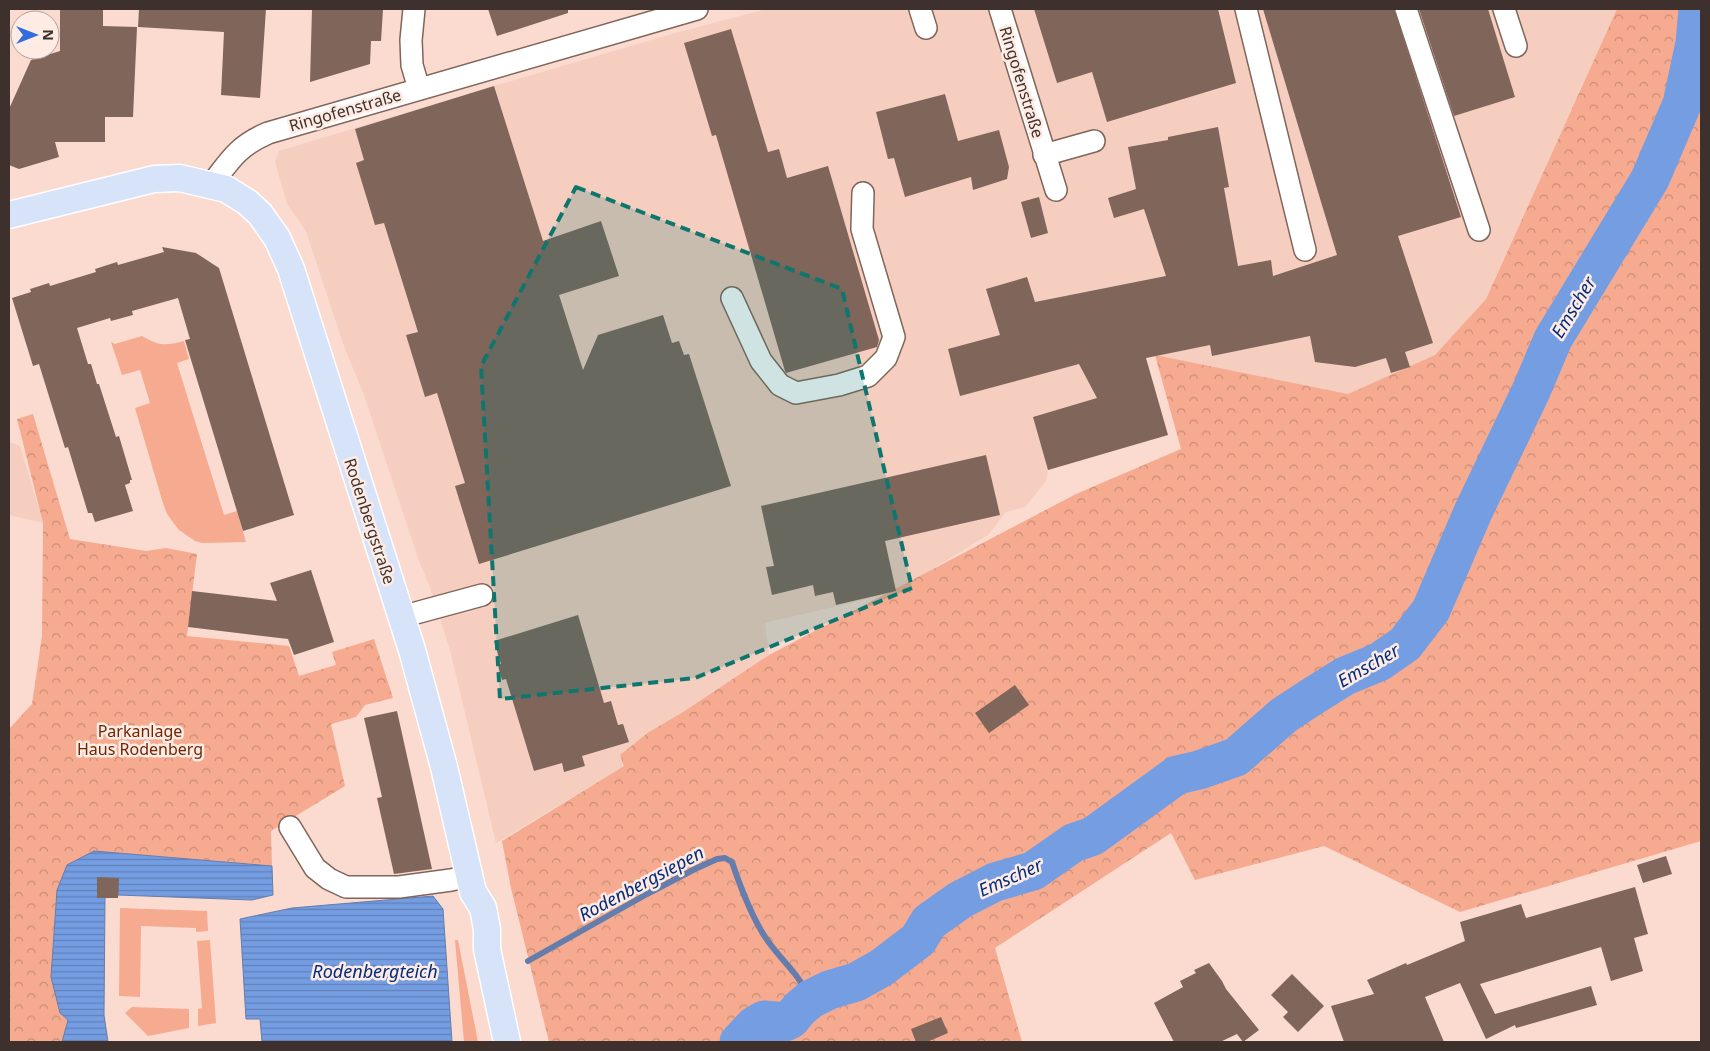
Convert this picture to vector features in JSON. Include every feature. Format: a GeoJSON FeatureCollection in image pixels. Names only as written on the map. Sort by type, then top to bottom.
{"type":"FeatureCollection","features":[{"type":"Feature","properties":{"kind":"main road"},"geometry":{"type":"LineString","coordinates":[[9,215],[154,178],[180,178],[211,185]]}},
{"type":"Feature","properties":{"kind":"main road","name":"Rodenbergstraße"},"geometry":{"type":"LineString","coordinates":[[211,185],[226,189],[247,202],[260,214],[277,238],[291,269],[412,650],[444,768],[471,884],[483,908],[487,949],[507,1042]]}},
{"type":"Feature","properties":{"kind":"street"},"geometry":{"type":"LineString","coordinates":[[414,9],[411,40],[412,65],[419,89]]}},
{"type":"Feature","properties":{"kind":"street","name":"Ringofenstraße"},"geometry":{"type":"LineString","coordinates":[[211,185],[241,147],[251,140],[268,133],[697,9]]}},
{"type":"Feature","properties":{"kind":"street","name":"Ringofenstraße"},"geometry":{"type":"LineString","coordinates":[[1000,9],[1056,190]]}},
{"type":"Feature","properties":{"kind":"street"},"geometry":{"type":"LineString","coordinates":[[1246,9],[1306,250]]}},
{"type":"Feature","properties":{"kind":"street"},"geometry":{"type":"LineString","coordinates":[[1406,9],[1478,230]]}},
{"type":"Feature","properties":{"kind":"street"},"geometry":{"type":"LineString","coordinates":[[1504,9],[1516,46]]}},
{"type":"Feature","properties":{"kind":"street","name":"Ringofenstraße"},"geometry":{"type":"LineString","coordinates":[[1044,155],[1094,141]]}},
{"type":"Feature","properties":{"kind":"street"},"geometry":{"type":"LineString","coordinates":[[732,298],[761,361],[780,385],[796,393],[839,385],[868,376],[886,358],[894,336],[862,229],[863,193]]}},
{"type":"Feature","properties":{"kind":"street"},"geometry":{"type":"LineString","coordinates":[[401,617],[482,595]]}},
{"type":"Feature","properties":{"kind":"street"},"geometry":{"type":"LineString","coordinates":[[290,827],[315,868],[329,879],[346,887],[399,887],[451,880],[471,884]]}},
{"type":"Feature","properties":{"kind":"highlighted area"},"geometry":{"type":"Polygon","coordinates":[[[576,187],[842,289],[912,588],[695,678],[500,699],[481,366],[576,187]]]}},
{"type":"Feature","properties":{"kind":"shaded area"},"geometry":{"type":"Polygon","coordinates":[[[767,9],[1617,9],[1486,299],[1435,355],[1348,394],[1157,356],[1112,365],[1153,382],[1168,435],[1048,470],[1046,481],[1025,507],[1006,512],[988,535],[893,593],[765,623],[769,655],[683,712],[624,766],[496,843],[450,650],[430,587],[419,561],[364,395],[345,349],[306,231],[287,204],[275,162],[279,151],[675,33],[767,9]]]}},
{"type":"Feature","properties":{"kind":"shaded area"},"geometry":{"type":"Polygon","coordinates":[[[9,442],[20,446],[43,523],[9,515],[9,442]]]}},
{"type":"Feature","properties":{"kind":"green space"},"geometry":{"type":"Polygon","coordinates":[[[1617,9],[1701,9],[1701,841],[1460,912],[1324,846],[1195,880],[1171,833],[995,948],[1022,1042],[549,1042],[511,888],[502,841],[624,766],[620,755],[649,732],[683,712],[769,655],[1076,494],[1181,449],[1155,355],[1348,394],[1435,355],[1486,299],[1617,9]]]}},
{"type":"Feature","properties":{"kind":"green space"},"geometry":{"type":"Polygon","coordinates":[[[142,336],[162,344],[184,341],[189,359],[177,363],[224,515],[237,511],[246,542],[202,543],[195,541],[179,530],[167,514],[135,408],[150,403],[140,370],[122,375],[111,342],[115,344],[142,336]]]}},
{"type":"Feature","properties":{"kind":"green space","name":"Parkanlage Haus Rodenberg"},"geometry":{"type":"Polygon","coordinates":[[[33,414],[70,539],[146,551],[166,548],[197,554],[187,636],[289,646],[299,676],[336,665],[332,652],[374,639],[393,698],[365,705],[356,717],[331,724],[345,786],[271,831],[272,866],[94,851],[57,890],[51,977],[60,1013],[68,1020],[62,1042],[9,1042],[9,729],[32,704],[42,636],[43,523],[17,419],[33,414]]]}},
{"type":"Feature","properties":{"kind":"green space"},"geometry":{"type":"Polygon","coordinates":[[[120,908],[207,911],[208,931],[196,932],[196,928],[141,926],[140,997],[119,996],[120,908]]]}},
{"type":"Feature","properties":{"kind":"green space"},"geometry":{"type":"Polygon","coordinates":[[[210,940],[216,1023],[198,1026],[198,1009],[202,1008],[197,941],[210,940]]]}},
{"type":"Feature","properties":{"kind":"green space"},"geometry":{"type":"Polygon","coordinates":[[[455,940],[458,940],[478,1042],[464,1042],[455,940]]]}},
{"type":"Feature","properties":{"kind":"green space"},"geometry":{"type":"Polygon","coordinates":[[[132,1007],[189,1009],[189,1028],[148,1036],[125,1013],[132,1007]]]}},
{"type":"Feature","properties":{"kind":"water"},"geometry":{"type":"Polygon","coordinates":[[[94,851],[272,866],[273,895],[252,900],[118,895],[118,878],[105,898],[104,1015],[108,1042],[62,1042],[68,1020],[60,1013],[51,977],[57,890],[67,865],[94,851]]]}},
{"type":"Feature","properties":{"kind":"water","name":"Rodenbergteich"},"geometry":{"type":"Polygon","coordinates":[[[433,896],[443,909],[452,1042],[262,1042],[260,1019],[246,1019],[240,919],[292,908],[433,896]]]}},
{"type":"Feature","properties":{"kind":"building"},"geometry":{"type":"Polygon","coordinates":[[[103,9],[103,26],[137,27],[133,117],[105,117],[105,142],[55,142],[59,157],[19,169],[9,165],[9,109],[31,60],[60,60],[60,10],[103,9]]]}},
{"type":"Feature","properties":{"kind":"building"},"geometry":{"type":"Polygon","coordinates":[[[139,9],[266,9],[260,98],[221,95],[224,32],[138,27],[139,9]]]}},
{"type":"Feature","properties":{"kind":"building"},"geometry":{"type":"Polygon","coordinates":[[[312,9],[383,9],[381,41],[371,41],[370,64],[310,82],[312,9]]]}},
{"type":"Feature","properties":{"kind":"building"},"geometry":{"type":"Polygon","coordinates":[[[488,9],[568,9],[568,13],[497,36],[488,9]]]}},
{"type":"Feature","properties":{"kind":"building"},"geometry":{"type":"Polygon","coordinates":[[[1034,9],[1218,9],[1236,83],[1107,122],[1092,72],[1057,83],[1034,9]]]}},
{"type":"Feature","properties":{"kind":"building"},"geometry":{"type":"Polygon","coordinates":[[[1263,9],[1394,9],[1461,217],[1398,236],[1433,343],[1405,352],[1410,367],[1391,373],[1386,358],[1355,367],[1315,362],[1310,336],[1212,356],[1210,345],[1146,358],[1168,435],[1048,470],[1033,417],[1097,398],[1079,364],[960,396],[948,349],[1000,335],[986,289],[1027,277],[1035,302],[1166,276],[1144,209],[1114,218],[1108,198],[1136,189],[1128,147],[1168,140],[1168,137],[1218,127],[1229,187],[1224,188],[1238,266],[1271,260],[1273,276],[1337,255],[1263,9]]]}},
{"type":"Feature","properties":{"kind":"building"},"geometry":{"type":"Polygon","coordinates":[[[1419,9],[1488,9],[1515,97],[1454,116],[1419,9]]]}},
{"type":"Feature","properties":{"kind":"building"},"geometry":{"type":"Polygon","coordinates":[[[731,29],[768,152],[779,149],[787,178],[828,166],[879,340],[877,347],[786,373],[785,371],[716,135],[712,136],[684,43],[731,29]]]}},
{"type":"Feature","properties":{"kind":"building"},"geometry":{"type":"Polygon","coordinates":[[[494,86],[543,241],[601,221],[619,276],[559,295],[583,370],[598,335],[663,315],[672,343],[679,341],[684,355],[689,354],[731,486],[479,564],[455,486],[465,483],[437,393],[425,397],[406,335],[418,332],[384,223],[375,225],[356,163],[364,160],[355,129],[494,86]]]}},
{"type":"Feature","properties":{"kind":"building"},"geometry":{"type":"Polygon","coordinates":[[[945,94],[958,141],[999,130],[1009,167],[1007,179],[973,190],[971,177],[905,197],[894,158],[888,159],[876,112],[945,94]]]}},
{"type":"Feature","properties":{"kind":"building"},"geometry":{"type":"Polygon","coordinates":[[[1039,197],[1048,233],[1031,238],[1021,202],[1039,197]]]}},
{"type":"Feature","properties":{"kind":"building"},"geometry":{"type":"Polygon","coordinates":[[[162,247],[196,253],[219,268],[294,515],[243,531],[185,340],[190,339],[178,298],[132,311],[133,315],[111,321],[110,318],[77,328],[88,364],[91,364],[97,384],[99,384],[116,437],[119,436],[132,480],[125,485],[133,511],[95,522],[92,513],[88,513],[68,447],[65,448],[39,364],[33,366],[12,298],[31,292],[30,289],[49,283],[50,286],[96,272],[95,269],[117,262],[118,265],[164,252],[162,247]]]}},
{"type":"Feature","properties":{"kind":"building"},"geometry":{"type":"Polygon","coordinates":[[[986,455],[1000,515],[885,541],[896,591],[836,605],[833,592],[815,596],[813,585],[772,595],[766,567],[774,566],[761,506],[986,455]]]}},
{"type":"Feature","properties":{"kind":"building"},"geometry":{"type":"Polygon","coordinates":[[[311,570],[334,642],[294,655],[288,639],[188,627],[192,591],[277,601],[270,583],[311,570]]]}},
{"type":"Feature","properties":{"kind":"building"},"geometry":{"type":"Polygon","coordinates":[[[578,615],[604,703],[611,701],[618,725],[623,724],[629,742],[582,756],[585,766],[564,772],[562,763],[534,771],[506,679],[502,680],[498,665],[501,664],[494,641],[578,615]]]}},
{"type":"Feature","properties":{"kind":"building"},"geometry":{"type":"Polygon","coordinates":[[[1015,685],[1029,705],[989,733],[975,713],[1015,685]]]}},
{"type":"Feature","properties":{"kind":"building"},"geometry":{"type":"Polygon","coordinates":[[[397,711],[432,869],[394,874],[377,798],[382,797],[364,718],[397,711]]]}},
{"type":"Feature","properties":{"kind":"building"},"geometry":{"type":"Polygon","coordinates":[[[1666,856],[1672,874],[1643,883],[1637,865],[1666,856]]]}},
{"type":"Feature","properties":{"kind":"building"},"geometry":{"type":"Polygon","coordinates":[[[97,877],[119,878],[118,898],[97,898],[97,877]]]}},
{"type":"Feature","properties":{"kind":"building"},"geometry":{"type":"Polygon","coordinates":[[[1635,887],[1648,934],[1634,938],[1643,971],[1611,981],[1601,947],[1480,984],[1495,1014],[1591,986],[1597,1005],[1516,1028],[1515,1025],[1486,1039],[1460,983],[1425,997],[1444,1042],[1344,1042],[1331,1006],[1374,994],[1367,980],[1465,941],[1460,922],[1521,904],[1526,918],[1635,887]]]}},
{"type":"Feature","properties":{"kind":"building"},"geometry":{"type":"Polygon","coordinates":[[[1209,963],[1226,989],[1259,1030],[1243,1042],[1237,1034],[1220,1042],[1174,1042],[1154,1003],[1183,987],[1180,981],[1196,973],[1194,970],[1209,963]]]}},
{"type":"Feature","properties":{"kind":"building"},"geometry":{"type":"Polygon","coordinates":[[[1292,974],[1324,1006],[1298,1032],[1283,1017],[1288,1012],[1271,995],[1292,974]]]}},
{"type":"Feature","properties":{"kind":"building"},"geometry":{"type":"Polygon","coordinates":[[[941,1017],[948,1033],[927,1042],[916,1042],[911,1029],[941,1017]]]}},
{"type":"Feature","properties":{"kind":"waterway","name":"Emscher"},"geometry":{"type":"LineString","coordinates":[[739,1042],[754,1026],[764,1020],[785,1022],[791,1019],[811,999],[829,990],[856,982],[881,968],[918,940],[929,922],[960,900],[995,882],[1033,871],[1073,843],[1093,836],[1177,775],[1199,770],[1236,757],[1284,715],[1345,676],[1379,662],[1405,644],[1431,610],[1473,512],[1531,391],[1553,339],[1650,179],[1682,104],[1695,43],[1698,9]]}},
{"type":"Feature","properties":{"kind":"waterway"},"geometry":{"type":"LineString","coordinates":[[1685,88],[1696,93]]}},
{"type":"Feature","properties":{"kind":"waterway","name":"Rodenbergsiepen"},"geometry":{"type":"LineString","coordinates":[[528,961],[647,894],[695,869],[717,859],[725,858],[732,862],[757,924],[773,949],[806,989],[815,997]]}}]}
